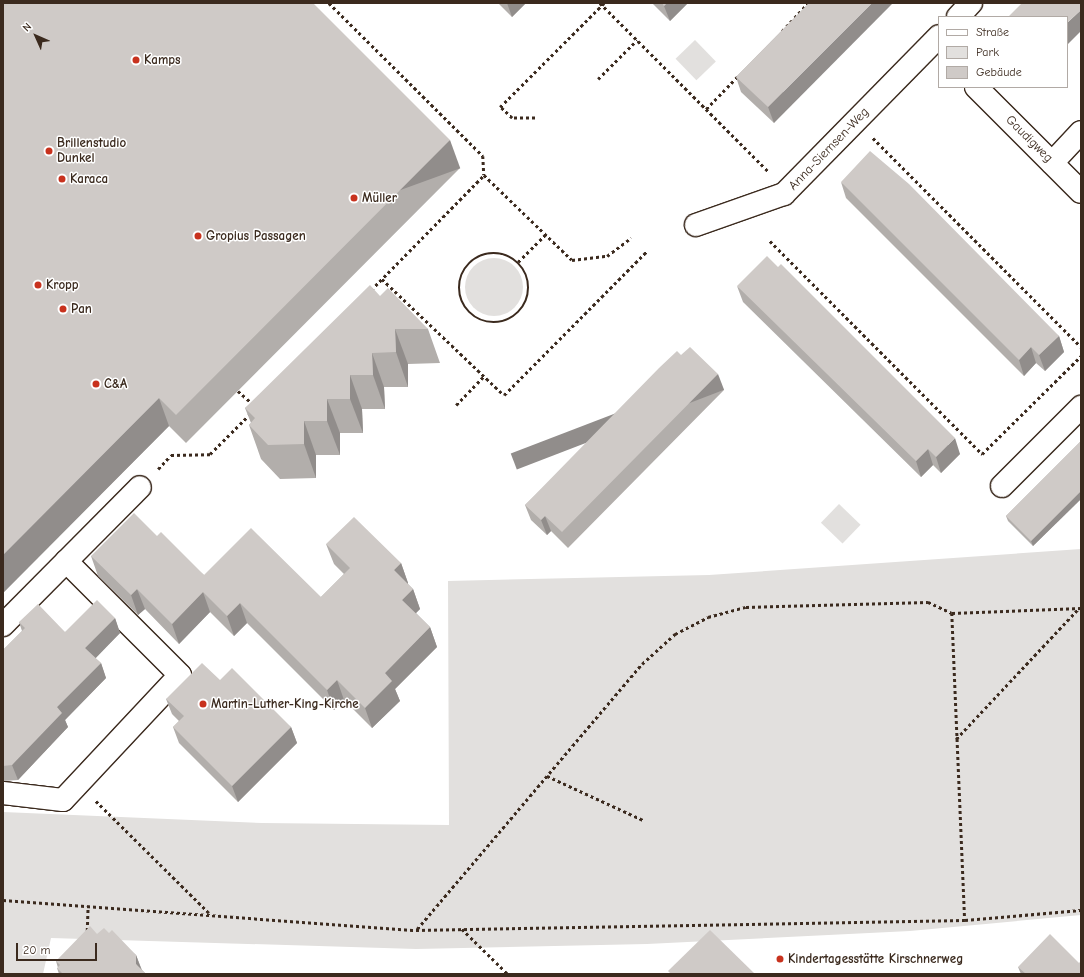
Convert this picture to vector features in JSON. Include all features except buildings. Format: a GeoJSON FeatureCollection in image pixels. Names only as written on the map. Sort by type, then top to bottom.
{"type":"FeatureCollection","features":[{"type":"Feature","properties":{"kind":"street"},"geometry":{"type":"LineString","coordinates":[[959,16],[971,3]]}},
{"type":"Feature","properties":{"kind":"street","name":"Anna-Siemsen-Weg"},"geometry":{"type":"LineString","coordinates":[[696,226],[784,194],[937,43]]}},
{"type":"Feature","properties":{"kind":"street","name":"Gaudigweg"},"geometry":{"type":"LineString","coordinates":[[977,88],[1081,192]]}},
{"type":"Feature","properties":{"kind":"street"},"geometry":{"type":"LineString","coordinates":[[1052,163],[1081,132]]}},
{"type":"Feature","properties":{"kind":"street"},"geometry":{"type":"LineString","coordinates":[[1002,486],[1081,407]]}},
{"type":"Feature","properties":{"kind":"street"},"geometry":{"type":"LineString","coordinates":[[3,625],[140,487]]}},
{"type":"Feature","properties":{"kind":"street"},"geometry":{"type":"LineString","coordinates":[[3,793],[63,800],[180,675],[66,561]]}},
{"type":"Feature","properties":{"kind":"path"},"geometry":{"type":"LineString","coordinates":[[329,3],[483,156],[484,175],[572,260],[607,256],[632,238]]}},
{"type":"Feature","properties":{"kind":"path"},"geometry":{"type":"LineString","coordinates":[[776,36],[808,3]]}},
{"type":"Feature","properties":{"kind":"path"},"geometry":{"type":"LineString","coordinates":[[535,118],[512,118],[500,107],[602,4],[768,171]]}},
{"type":"Feature","properties":{"kind":"path"},"geometry":{"type":"LineString","coordinates":[[598,79],[637,40]]}},
{"type":"Feature","properties":{"kind":"path"},"geometry":{"type":"LineString","coordinates":[[706,109],[744,70]]}},
{"type":"Feature","properties":{"kind":"path"},"geometry":{"type":"LineString","coordinates":[[873,138],[1081,347]]}},
{"type":"Feature","properties":{"kind":"path"},"geometry":{"type":"LineString","coordinates":[[366,296],[484,175]]}},
{"type":"Feature","properties":{"kind":"path"},"geometry":{"type":"LineString","coordinates":[[518,262],[546,234]]}},
{"type":"Feature","properties":{"kind":"path"},"geometry":{"type":"LineString","coordinates":[[770,241],[982,454],[1081,356]]}},
{"type":"Feature","properties":{"kind":"path"},"geometry":{"type":"LineString","coordinates":[[382,279],[504,395],[646,252]]}},
{"type":"Feature","properties":{"kind":"path"},"geometry":{"type":"LineString","coordinates":[[498,253],[518,262],[525,271],[529,288],[525,305],[518,314],[497,323],[486,322],[466,309],[459,288],[467,266],[475,258],[498,253]]}},
{"type":"Feature","properties":{"kind":"path"},"geometry":{"type":"LineString","coordinates":[[456,405],[484,376]]}},
{"type":"Feature","properties":{"kind":"path"},"geometry":{"type":"LineString","coordinates":[[140,487],[172,455],[210,454],[256,407],[238,391]]}},
{"type":"Feature","properties":{"kind":"path"},"geometry":{"type":"LineString","coordinates":[[416,930],[642,664],[675,634],[708,617],[746,607],[928,602],[952,613],[1080,608]]}},
{"type":"Feature","properties":{"kind":"path"},"geometry":{"type":"LineString","coordinates":[[956,740],[1080,608]]}},
{"type":"Feature","properties":{"kind":"path"},"geometry":{"type":"LineString","coordinates":[[952,613],[956,740],[965,920]]}},
{"type":"Feature","properties":{"kind":"path"},"geometry":{"type":"LineString","coordinates":[[547,776],[643,820]]}},
{"type":"Feature","properties":{"kind":"path"},"geometry":{"type":"LineString","coordinates":[[79,783],[209,914]]}},
{"type":"Feature","properties":{"kind":"path"},"geometry":{"type":"LineString","coordinates":[[3,900],[416,930],[965,920],[1081,910]]}},
{"type":"Feature","properties":{"kind":"path"},"geometry":{"type":"LineString","coordinates":[[87,935],[88,906]]}},
{"type":"Feature","properties":{"kind":"path"},"geometry":{"type":"LineString","coordinates":[[462,929],[508,974]]}},
{"type":"Feature","properties":{"kind":"green space"},"geometry":{"type":"Polygon","coordinates":[[[695,40],[716,62],[696,80],[676,59],[695,40]]]}},
{"type":"Feature","properties":{"kind":"green space"},"geometry":{"type":"Polygon","coordinates":[[[488,258],[500,258],[510,262],[519,271],[523,281],[523,293],[515,308],[500,316],[488,316],[478,312],[469,303],[465,293],[465,281],[469,271],[478,262],[488,258]]]}},
{"type":"Feature","properties":{"kind":"green space"},"geometry":{"type":"Polygon","coordinates":[[[839,504],[861,525],[843,544],[821,523],[839,504]]]}},
{"type":"Feature","properties":{"kind":"green space"},"geometry":{"type":"Polygon","coordinates":[[[1081,549],[1081,915],[910,931],[647,944],[416,949],[51,938],[43,974],[3,974],[3,812],[262,823],[449,825],[448,581],[709,575],[1081,549]]]}},
{"type":"Feature","properties":{"kind":"place","name":"Kamps"},"geometry":{"type":"Point","coordinates":[136,60]}},
{"type":"Feature","properties":{"kind":"place","name":"Brillenstudio Dunkel"},"geometry":{"type":"Point","coordinates":[49,151]}},
{"type":"Feature","properties":{"kind":"place","name":"Karaca"},"geometry":{"type":"Point","coordinates":[62,179]}},
{"type":"Feature","properties":{"kind":"place","name":"Müller"},"geometry":{"type":"Point","coordinates":[354,198]}},
{"type":"Feature","properties":{"kind":"place","name":"Gropius Passagen"},"geometry":{"type":"Point","coordinates":[198,236]}},
{"type":"Feature","properties":{"kind":"place","name":"Kropp"},"geometry":{"type":"Point","coordinates":[38,285]}},
{"type":"Feature","properties":{"kind":"place","name":"Pan"},"geometry":{"type":"Point","coordinates":[63,309]}},
{"type":"Feature","properties":{"kind":"place","name":"C&A"},"geometry":{"type":"Point","coordinates":[96,384]}},
{"type":"Feature","properties":{"kind":"place","name":"Martin-Luther-King-Kirche"},"geometry":{"type":"Point","coordinates":[203,704]}},
{"type":"Feature","properties":{"kind":"place","name":"Kindertagesstätte Kirschnerweg"},"geometry":{"type":"Point","coordinates":[780,959]}}]}
